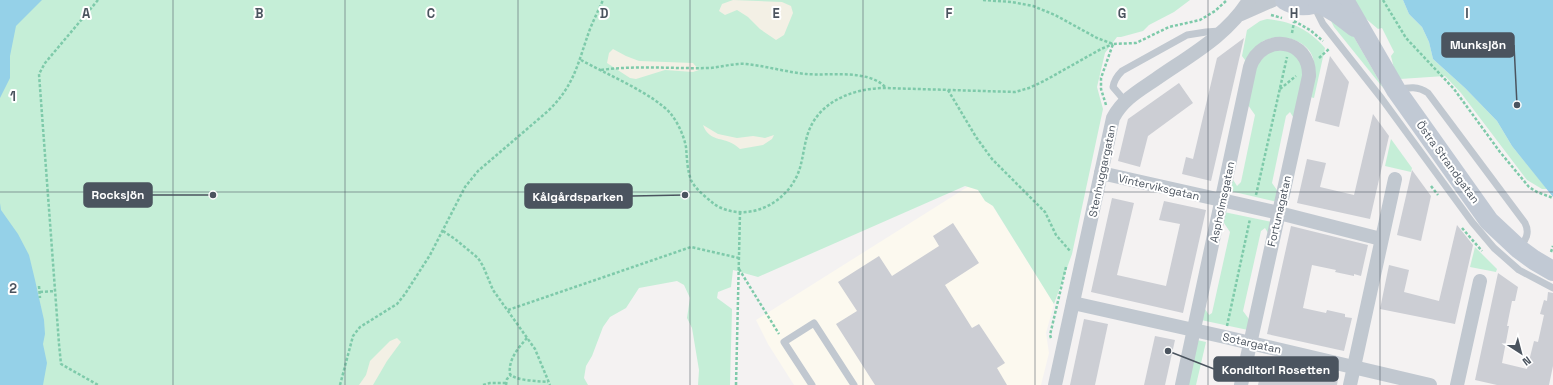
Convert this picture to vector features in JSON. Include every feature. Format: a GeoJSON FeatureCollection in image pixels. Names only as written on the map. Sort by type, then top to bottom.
{"type":"FeatureCollection","features":[{"type":"Feature","properties":{"kind":"main road"},"geometry":{"type":"LineString","coordinates":[[1285,0],[1302,6],[1317,2]]}},
{"type":"Feature","properties":{"kind":"main road","name":"Östra Strandgatan"},"geometry":{"type":"LineString","coordinates":[[1344,0],[1396,90],[1489,221],[1519,249],[1534,260],[1552,261]]}},
{"type":"Feature","properties":{"kind":"main road","name":"Östra Strandgatan"},"geometry":{"type":"LineString","coordinates":[[1317,2],[1338,14],[1365,34]]}},
{"type":"Feature","properties":{"kind":"street","name":"Stenhuggargatan"},"geometry":{"type":"LineString","coordinates":[[1055,385],[1101,174],[1114,118],[1118,108],[1125,101],[1214,38],[1240,14],[1261,2]]}},
{"type":"Feature","properties":{"kind":"street","name":"Aspholmsgatan"},"geometry":{"type":"LineString","coordinates":[[1182,385],[1253,61],[1261,50],[1268,46],[1276,44],[1290,45]]}},
{"type":"Feature","properties":{"kind":"street","name":"Fortunagatan"},"geometry":{"type":"LineString","coordinates":[[1241,385],[1309,76],[1308,64],[1305,58],[1301,52],[1290,45]]}},
{"type":"Feature","properties":{"kind":"street","name":"Vinterviksgatan"},"geometry":{"type":"LineString","coordinates":[[1101,174],[1279,213],[1381,239]]}},
{"type":"Feature","properties":{"kind":"street"},"geometry":{"type":"LineString","coordinates":[[1350,385],[1395,179]]}},
{"type":"Feature","properties":{"kind":"street"},"geometry":{"type":"LineString","coordinates":[[1457,385],[1480,281]]}},
{"type":"Feature","properties":{"kind":"street","name":"Sotargatan"},"geometry":{"type":"LineString","coordinates":[[1073,303],[1250,342],[1430,385]]}},
{"type":"Feature","properties":{"kind":"lane"},"geometry":{"type":"LineString","coordinates":[[1317,2],[1323,24],[1382,99],[1476,227],[1494,248],[1519,270],[1553,288]]}},
{"type":"Feature","properties":{"kind":"lane"},"geometry":{"type":"LineString","coordinates":[[1125,101],[1113,87],[1114,82],[1122,71],[1187,35],[1222,31]]}},
{"type":"Feature","properties":{"kind":"lane"},"geometry":{"type":"LineString","coordinates":[[1396,90],[1411,87],[1422,89],[1428,93],[1528,228],[1526,240],[1519,249]]}},
{"type":"Feature","properties":{"kind":"lane"},"geometry":{"type":"LineString","coordinates":[[812,385],[784,342],[814,323],[854,385]]}},
{"type":"Feature","properties":{"kind":"path"},"geometry":{"type":"LineString","coordinates":[[98,0],[45,63],[39,74],[61,364],[98,385]]}},
{"type":"Feature","properties":{"kind":"path"},"geometry":{"type":"LineString","coordinates":[[340,385],[353,336],[360,327],[397,304],[405,294],[430,255],[465,187],[478,171],[558,102],[569,86],[581,60],[590,28],[603,0]]}},
{"type":"Feature","properties":{"kind":"path"},"geometry":{"type":"LineString","coordinates":[[983,0],[1012,2],[1033,6],[1055,15],[1097,38],[1113,44]]}},
{"type":"Feature","properties":{"kind":"path"},"geometry":{"type":"LineString","coordinates":[[581,60],[661,105],[671,115],[683,135],[686,146],[688,169],[692,181],[707,198],[717,206],[740,213],[756,211],[767,207],[785,194],[798,176],[806,137],[811,126],[826,108],[836,100],[860,90],[885,88],[1015,92],[1029,88],[1113,44],[1136,43],[1169,27],[1200,20],[1216,11],[1227,0]]}},
{"type":"Feature","properties":{"kind":"path"},"geometry":{"type":"LineString","coordinates":[[1383,0],[1406,38],[1454,89],[1500,152],[1529,187],[1553,198]]}},
{"type":"Feature","properties":{"kind":"path"},"geometry":{"type":"LineString","coordinates":[[1261,2],[1268,13],[1294,22],[1310,30],[1323,41],[1333,54]]}},
{"type":"Feature","properties":{"kind":"path"},"geometry":{"type":"LineString","coordinates":[[1225,337],[1294,22]]}},
{"type":"Feature","properties":{"kind":"path"},"geometry":{"type":"LineString","coordinates":[[600,70],[623,67],[710,68],[744,64],[767,66],[805,74],[855,75],[879,81],[885,88]]}},
{"type":"Feature","properties":{"kind":"path"},"geometry":{"type":"LineString","coordinates":[[948,90],[976,137],[992,159],[1045,212],[1056,235],[1074,255]]}},
{"type":"Feature","properties":{"kind":"path"},"geometry":{"type":"LineString","coordinates":[[1429,182],[1442,200]]}},
{"type":"Feature","properties":{"kind":"path"},"geometry":{"type":"LineString","coordinates":[[736,385],[740,213]]}},
{"type":"Feature","properties":{"kind":"path"},"geometry":{"type":"LineString","coordinates":[[1460,224],[1486,255]]}},
{"type":"Feature","properties":{"kind":"path"},"geometry":{"type":"LineString","coordinates":[[442,232],[455,239],[478,258],[494,290],[535,349],[549,384]]}},
{"type":"Feature","properties":{"kind":"path"},"geometry":{"type":"LineString","coordinates":[[1552,261],[1553,246]]}},
{"type":"Feature","properties":{"kind":"path"},"geometry":{"type":"LineString","coordinates":[[508,310],[691,247],[739,258]]}},
{"type":"Feature","properties":{"kind":"path"},"geometry":{"type":"LineString","coordinates":[[739,268],[784,342]]}},
{"type":"Feature","properties":{"kind":"path"},"geometry":{"type":"LineString","coordinates":[[39,286],[40,298]]}},
{"type":"Feature","properties":{"kind":"path"},"geometry":{"type":"LineString","coordinates":[[40,292],[55,291]]}},
{"type":"Feature","properties":{"kind":"path"},"geometry":{"type":"LineString","coordinates":[[511,375],[511,362],[518,347],[527,338]]}},
{"type":"Feature","properties":{"kind":"path"},"geometry":{"type":"LineString","coordinates":[[511,375],[519,379],[549,384]]}},
{"type":"Feature","properties":{"kind":"path"},"geometry":{"type":"LineString","coordinates":[[483,385],[490,383],[506,384],[507,379],[511,375]]}},
{"type":"Feature","properties":{"kind":"shaded area"},"geometry":{"type":"Polygon","coordinates":[[[977,181],[1054,304],[1046,333],[1049,353],[1041,385],[794,385],[768,344],[756,320],[977,181]]]}},
{"type":"Feature","properties":{"kind":"green space"},"geometry":{"type":"Polygon","coordinates":[[[0,0],[1190,0],[1174,12],[1149,25],[1143,31],[1117,37],[1105,53],[1097,87],[1103,109],[1072,254],[1054,304],[993,206],[985,201],[978,190],[965,186],[758,277],[733,270],[731,287],[718,292],[717,298],[732,309],[730,385],[698,385],[699,370],[692,328],[687,318],[690,298],[684,285],[677,281],[639,288],[626,308],[610,317],[603,327],[592,356],[586,366],[584,378],[588,385],[0,385],[0,0]]]}},
{"type":"Feature","properties":{"kind":"green space"},"geometry":{"type":"Polygon","coordinates":[[[1351,0],[1403,0],[1409,14],[1422,27],[1429,42],[1433,59],[1465,88],[1497,121],[1512,146],[1547,189],[1542,189],[1527,180],[1461,93],[1445,76],[1400,79],[1396,77],[1391,56],[1394,52],[1382,28],[1378,29],[1357,11],[1351,0]]]}},
{"type":"Feature","properties":{"kind":"green space"},"geometry":{"type":"Polygon","coordinates":[[[1267,19],[1292,24],[1306,31],[1319,41],[1325,48],[1314,98],[1310,97],[1314,71],[1312,54],[1299,42],[1281,37],[1264,41],[1257,46],[1249,58],[1241,83],[1245,60],[1242,56],[1247,30],[1260,21],[1267,19]]]}},
{"type":"Feature","properties":{"kind":"green space"},"geometry":{"type":"Polygon","coordinates":[[[1330,19],[1351,32],[1384,89],[1334,27],[1330,19]]]}},
{"type":"Feature","properties":{"kind":"green space"},"geometry":{"type":"Polygon","coordinates":[[[1271,50],[1292,51],[1304,67],[1295,120],[1290,112],[1286,116],[1272,183],[1279,193],[1277,202],[1230,191],[1232,178],[1237,186],[1241,182],[1255,115],[1248,105],[1257,64],[1271,50]]]}},
{"type":"Feature","properties":{"kind":"green space"},"geometry":{"type":"Polygon","coordinates":[[[1391,139],[1412,168],[1411,172],[1385,166],[1391,139]]]}},
{"type":"Feature","properties":{"kind":"green space"},"geometry":{"type":"Polygon","coordinates":[[[1224,212],[1272,222],[1270,236],[1265,228],[1261,231],[1243,311],[1251,322],[1248,330],[1201,320],[1203,306],[1209,315],[1212,313],[1230,232],[1222,220],[1224,212]]]}},
{"type":"Feature","properties":{"kind":"green space"},"geometry":{"type":"Polygon","coordinates":[[[1475,247],[1497,269],[1496,272],[1470,267],[1475,247]]]}},
{"type":"Feature","properties":{"kind":"green space"},"geometry":{"type":"Polygon","coordinates":[[[1197,340],[1206,342],[1196,385],[1186,385],[1197,340]]]}},
{"type":"Feature","properties":{"kind":"sand"},"geometry":{"type":"Polygon","coordinates":[[[733,0],[782,2],[791,6],[793,13],[784,35],[776,40],[737,10],[725,15],[719,11],[722,4],[733,0]]]}},
{"type":"Feature","properties":{"kind":"sand"},"geometry":{"type":"Polygon","coordinates":[[[613,49],[639,61],[693,63],[699,70],[693,72],[665,70],[636,79],[630,78],[607,63],[609,53],[613,49]]]}},
{"type":"Feature","properties":{"kind":"sand"},"geometry":{"type":"Polygon","coordinates":[[[703,125],[718,134],[737,138],[753,136],[765,138],[774,135],[772,139],[763,145],[740,149],[729,142],[710,135],[703,125]]]}},
{"type":"Feature","properties":{"kind":"sand"},"geometry":{"type":"Polygon","coordinates":[[[397,338],[401,342],[387,361],[373,385],[359,385],[366,375],[370,361],[390,341],[397,338]]]}},
{"type":"Feature","properties":{"kind":"water"},"geometry":{"type":"Polygon","coordinates":[[[0,0],[42,0],[16,26],[10,56],[10,78],[0,98],[0,0]]]}},
{"type":"Feature","properties":{"kind":"water"},"geometry":{"type":"Polygon","coordinates":[[[1403,0],[1553,0],[1553,197],[1512,146],[1497,121],[1465,88],[1433,59],[1429,42],[1422,27],[1409,14],[1403,0]]]}},
{"type":"Feature","properties":{"kind":"water"},"geometry":{"type":"Polygon","coordinates":[[[0,203],[1,210],[18,234],[29,255],[35,280],[44,320],[45,334],[43,344],[47,363],[43,385],[0,385],[0,203]]]}},
{"type":"Feature","properties":{"kind":"building"},"geometry":{"type":"Polygon","coordinates":[[[1244,38],[1211,181],[1182,174],[1186,157],[1193,159],[1217,58],[1244,38]]]}},
{"type":"Feature","properties":{"kind":"building"},"geometry":{"type":"Polygon","coordinates":[[[1330,56],[1349,82],[1339,127],[1315,121],[1330,56]]]}},
{"type":"Feature","properties":{"kind":"building"},"geometry":{"type":"Polygon","coordinates":[[[1179,83],[1193,103],[1148,136],[1140,167],[1118,161],[1128,119],[1179,83]]]}},
{"type":"Feature","properties":{"kind":"building"},"geometry":{"type":"Polygon","coordinates":[[[1373,114],[1389,136],[1370,219],[1297,203],[1307,159],[1326,163],[1320,187],[1354,195],[1373,114]]]}},
{"type":"Feature","properties":{"kind":"building"},"geometry":{"type":"Polygon","coordinates":[[[1412,170],[1431,196],[1421,241],[1397,235],[1412,170]]]}},
{"type":"Feature","properties":{"kind":"building"},"geometry":{"type":"Polygon","coordinates":[[[1112,198],[1134,203],[1117,275],[1166,286],[1180,224],[1159,220],[1164,201],[1206,210],[1183,313],[1091,292],[1112,198]]]}},
{"type":"Feature","properties":{"kind":"building"},"geometry":{"type":"Polygon","coordinates":[[[953,223],[979,263],[945,285],[972,328],[979,324],[1005,363],[997,368],[1007,385],[875,385],[836,324],[857,311],[838,282],[879,256],[892,276],[939,246],[933,236],[953,223]]]}},
{"type":"Feature","properties":{"kind":"building"},"geometry":{"type":"Polygon","coordinates":[[[1457,225],[1473,245],[1455,324],[1380,309],[1389,265],[1409,270],[1404,292],[1439,301],[1457,225]]]}},
{"type":"Feature","properties":{"kind":"building"},"geometry":{"type":"Polygon","coordinates":[[[1291,226],[1368,245],[1361,276],[1335,272],[1336,270],[1312,265],[1303,308],[1326,313],[1327,310],[1345,314],[1345,317],[1352,318],[1344,351],[1267,334],[1291,226]]]}},
{"type":"Feature","properties":{"kind":"building"},"geometry":{"type":"Polygon","coordinates":[[[1498,273],[1518,287],[1515,301],[1512,301],[1502,363],[1527,369],[1534,341],[1538,342],[1544,315],[1540,314],[1544,300],[1547,301],[1548,292],[1553,293],[1553,366],[1549,385],[1497,385],[1475,380],[1498,273]]]}},
{"type":"Feature","properties":{"kind":"building"},"geometry":{"type":"Polygon","coordinates":[[[1084,319],[1108,324],[1095,385],[1070,385],[1084,319]]]}},
{"type":"Feature","properties":{"kind":"building"},"geometry":{"type":"Polygon","coordinates":[[[1155,336],[1175,340],[1165,385],[1144,385],[1155,336]]]}},
{"type":"Feature","properties":{"kind":"building"},"geometry":{"type":"Polygon","coordinates":[[[1264,357],[1339,373],[1337,385],[1258,385],[1264,357]]]}},
{"type":"Feature","properties":{"kind":"place","name":"Munksjön"},"geometry":{"type":"Point","coordinates":[1517,105]}},
{"type":"Feature","properties":{"kind":"place","name":"Rocksjön"},"geometry":{"type":"Point","coordinates":[213,195]}},
{"type":"Feature","properties":{"kind":"place","name":"Kålgårdsparken"},"geometry":{"type":"Point","coordinates":[685,195]}},
{"type":"Feature","properties":{"kind":"place","name":"Konditori Rosetten"},"geometry":{"type":"Point","coordinates":[1168,351]}}]}
